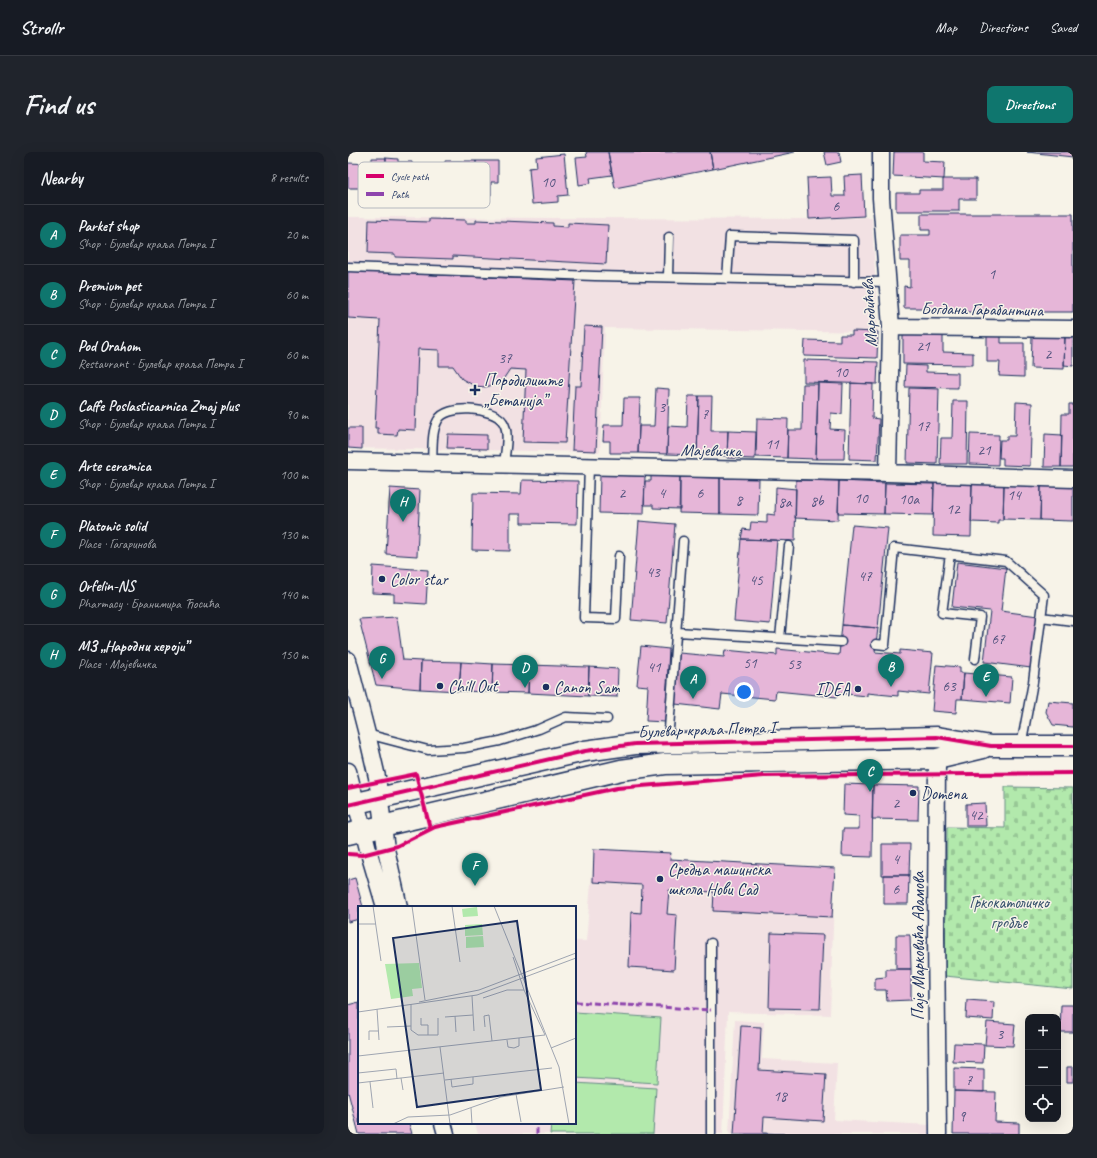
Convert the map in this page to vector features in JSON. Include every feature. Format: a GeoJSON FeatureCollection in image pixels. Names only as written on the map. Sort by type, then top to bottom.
{"type":"FeatureCollection","features":[{"type":"Feature","properties":{"kind":"street","name":"Мародићева"},"geometry":{"type":"LineString","coordinates":[[881,152],[881,198],[891,327],[888,473]]}},
{"type":"Feature","properties":{"kind":"street","name":"Богдана Гарабантина"},"geometry":{"type":"LineString","coordinates":[[891,327],[1073,329]]}},
{"type":"Feature","properties":{"kind":"street","name":"Мајевичка"},"geometry":{"type":"LineString","coordinates":[[348,461],[888,473],[1073,479]]}},
{"type":"Feature","properties":{"kind":"street"},"geometry":{"type":"LineString","coordinates":[[348,660],[367,734],[379,797],[386,849],[399,906]]}},
{"type":"Feature","properties":{"kind":"street","name":"Булевар краља Петра I"},"geometry":{"type":"LineString","coordinates":[[352,804],[585,751],[635,744],[668,742],[937,737],[991,746],[1073,746]]}},
{"type":"Feature","properties":{"kind":"street","name":"Булевар краља Петра I"},"geometry":{"type":"LineString","coordinates":[[355,832],[621,770],[665,764],[937,759],[991,746]]}},
{"type":"Feature","properties":{"kind":"street","name":"Паје Марковића Адамова"},"geometry":{"type":"LineString","coordinates":[[937,759],[936,933],[938,1134]]}},
{"type":"Feature","properties":{"kind":"street"},"geometry":{"type":"LineString","coordinates":[[348,771],[355,832],[385,906]]}},
{"type":"Feature","properties":{"kind":"street"},"geometry":{"type":"LineString","coordinates":[[443,1124],[446,1134]]}},
{"type":"Feature","properties":{"kind":"lane"},"geometry":{"type":"LineString","coordinates":[[728,279],[730,236],[738,236],[854,240],[854,282]]}},
{"type":"Feature","properties":{"kind":"lane"},"geometry":{"type":"LineString","coordinates":[[668,277],[669,237]]}},
{"type":"Feature","properties":{"kind":"lane"},"geometry":{"type":"LineString","coordinates":[[348,267],[728,279],[887,282]]}},
{"type":"Feature","properties":{"kind":"lane"},"geometry":{"type":"LineString","coordinates":[[432,463],[434,429],[438,419],[448,412],[469,409],[489,412],[502,421],[506,431],[504,464]]}},
{"type":"Feature","properties":{"kind":"lane"},"geometry":{"type":"LineString","coordinates":[[589,466],[584,618],[616,619],[619,556]]}},
{"type":"Feature","properties":{"kind":"lane"},"geometry":{"type":"LineString","coordinates":[[668,742],[683,541]]}},
{"type":"Feature","properties":{"kind":"lane"},"geometry":{"type":"LineString","coordinates":[[780,638],[789,546]]}},
{"type":"Feature","properties":{"kind":"lane"},"geometry":{"type":"LineString","coordinates":[[876,644],[885,645],[894,548],[1006,561],[1044,595],[1033,682],[1021,747]]}},
{"type":"Feature","properties":{"kind":"lane"},"geometry":{"type":"LineString","coordinates":[[950,554],[942,613],[980,617],[975,659]]}},
{"type":"Feature","properties":{"kind":"lane"},"geometry":{"type":"LineString","coordinates":[[1041,617],[1073,621]]}},
{"type":"Feature","properties":{"kind":"lane"},"geometry":{"type":"LineString","coordinates":[[677,632],[840,642]]}},
{"type":"Feature","properties":{"kind":"lane"},"geometry":{"type":"LineString","coordinates":[[367,734],[428,750],[442,750],[464,748],[500,741],[566,717],[607,719]]}},
{"type":"Feature","properties":{"kind":"lane"},"geometry":{"type":"LineString","coordinates":[[711,943],[711,1134]]}},
{"type":"Feature","properties":{"kind":"shaded area","name":"Породилиште „Бетанија”"},"geometry":{"type":"Polygon","coordinates":[[[348,217],[809,219],[872,217],[878,332],[605,328],[600,452],[348,448],[348,217]]]}},
{"type":"Feature","properties":{"kind":"shaded area"},"geometry":{"type":"Polygon","coordinates":[[[594,849],[671,853],[671,859],[835,868],[830,1015],[728,1012],[723,1134],[478,1134],[475,1124],[576,1124],[576,941],[586,941],[594,849]]]}},
{"type":"Feature","properties":{"kind":"shaded area"},"geometry":{"type":"Polygon","coordinates":[[[735,1020],[764,1022],[762,1059],[837,1063],[834,1120],[931,1125],[931,1134],[729,1134],[735,1020]]]}},
{"type":"Feature","properties":{"kind":"green space","name":"Гркокатоличко гробље"},"geometry":{"type":"Polygon","coordinates":[[[1005,787],[1073,788],[1073,989],[945,976],[947,827],[1005,828],[1005,787]]]}},
{"type":"Feature","properties":{"kind":"green space"},"geometry":{"type":"Polygon","coordinates":[[[576,1012],[661,1018],[657,1083],[576,1078],[576,1012]]]}},
{"type":"Feature","properties":{"kind":"green space"},"geometry":{"type":"Polygon","coordinates":[[[576,1083],[656,1088],[653,1134],[550,1134],[551,1124],[576,1124],[576,1083]]]}},
{"type":"Feature","properties":{"kind":"building"},"geometry":{"type":"Polygon","coordinates":[[[586,152],[608,152],[612,175],[590,178],[591,183],[579,185],[576,158],[587,157],[586,152]]]}},
{"type":"Feature","properties":{"kind":"building"},"geometry":{"type":"Polygon","coordinates":[[[608,152],[710,152],[713,169],[615,188],[608,152]]]}},
{"type":"Feature","properties":{"kind":"building"},"geometry":{"type":"Polygon","coordinates":[[[710,152],[795,152],[713,169],[710,152]]]}},
{"type":"Feature","properties":{"kind":"building"},"geometry":{"type":"Polygon","coordinates":[[[824,152],[839,152],[841,162],[827,165],[824,152]]]}},
{"type":"Feature","properties":{"kind":"building"},"geometry":{"type":"Polygon","coordinates":[[[894,152],[923,152],[923,161],[945,162],[944,179],[893,176],[894,152]]]}},
{"type":"Feature","properties":{"kind":"building"},"geometry":{"type":"Polygon","coordinates":[[[1027,152],[1073,152],[1073,157],[1027,152]]]}},
{"type":"Feature","properties":{"kind":"building"},"geometry":{"type":"Polygon","coordinates":[[[564,154],[568,195],[558,196],[558,202],[532,204],[529,168],[537,167],[536,157],[564,154]]]}},
{"type":"Feature","properties":{"kind":"building"},"geometry":{"type":"Polygon","coordinates":[[[372,158],[386,158],[386,162],[372,162],[372,158]]]}},
{"type":"Feature","properties":{"kind":"building"},"geometry":{"type":"Polygon","coordinates":[[[386,158],[398,159],[398,162],[386,162],[386,158]]]}},
{"type":"Feature","properties":{"kind":"building"},"geometry":{"type":"Polygon","coordinates":[[[445,161],[476,161],[476,162],[445,161]]]}},
{"type":"Feature","properties":{"kind":"building"},"geometry":{"type":"Polygon","coordinates":[[[498,161],[498,182],[491,182],[491,195],[490,162],[476,162],[498,161]]]}},
{"type":"Feature","properties":{"kind":"building"},"geometry":{"type":"Polygon","coordinates":[[[348,163],[358,163],[358,188],[348,188],[348,163]]]}},
{"type":"Feature","properties":{"kind":"building"},"geometry":{"type":"Polygon","coordinates":[[[862,175],[864,216],[809,219],[807,178],[831,177],[832,196],[845,196],[844,176],[862,175]]]}},
{"type":"Feature","properties":{"kind":"building"},"geometry":{"type":"Polygon","coordinates":[[[943,179],[976,179],[976,199],[959,199],[959,211],[896,211],[896,193],[919,193],[919,190],[943,190],[943,179]]]}},
{"type":"Feature","properties":{"kind":"building"},"geometry":{"type":"Polygon","coordinates":[[[921,214],[1073,214],[1073,312],[930,312],[930,308],[904,308],[904,286],[910,287],[910,261],[900,261],[900,235],[930,235],[930,230],[921,230],[921,214]]]}},
{"type":"Feature","properties":{"kind":"building"},"geometry":{"type":"Polygon","coordinates":[[[429,219],[466,220],[466,223],[476,223],[476,220],[553,223],[553,226],[568,227],[568,223],[608,225],[606,264],[453,256],[453,259],[395,257],[395,254],[368,253],[369,220],[429,222],[429,219]]]}},
{"type":"Feature","properties":{"kind":"building"},"geometry":{"type":"Polygon","coordinates":[[[348,271],[575,281],[565,443],[523,442],[526,370],[510,369],[504,378],[496,384],[486,387],[475,386],[462,379],[453,366],[439,366],[439,350],[418,349],[415,430],[398,429],[397,435],[378,434],[378,428],[375,428],[380,320],[348,318],[348,271]]]}},
{"type":"Feature","properties":{"kind":"building"},"geometry":{"type":"Polygon","coordinates":[[[584,326],[602,327],[596,451],[572,450],[575,386],[581,386],[584,326]]]}},
{"type":"Feature","properties":{"kind":"building"},"geometry":{"type":"Polygon","coordinates":[[[852,331],[878,332],[877,358],[804,356],[805,340],[840,341],[840,335],[852,335],[852,331]]]}},
{"type":"Feature","properties":{"kind":"building"},"geometry":{"type":"Polygon","coordinates":[[[903,335],[943,335],[943,352],[973,353],[973,365],[903,364],[903,335]]]}},
{"type":"Feature","properties":{"kind":"building"},"geometry":{"type":"Polygon","coordinates":[[[987,336],[1001,336],[1001,343],[1024,343],[1024,377],[999,376],[1000,362],[987,362],[987,336]]]}},
{"type":"Feature","properties":{"kind":"building"},"geometry":{"type":"Polygon","coordinates":[[[1032,337],[1065,337],[1064,369],[1031,368],[1032,337]]]}},
{"type":"Feature","properties":{"kind":"building"},"geometry":{"type":"Polygon","coordinates":[[[1065,337],[1073,337],[1073,366],[1064,365],[1065,337]]]}},
{"type":"Feature","properties":{"kind":"building"},"geometry":{"type":"Polygon","coordinates":[[[804,360],[878,362],[877,384],[804,382],[804,360]]]}},
{"type":"Feature","properties":{"kind":"building"},"geometry":{"type":"Polygon","coordinates":[[[906,365],[926,366],[926,372],[958,373],[958,388],[905,387],[906,365]]]}},
{"type":"Feature","properties":{"kind":"building"},"geometry":{"type":"Polygon","coordinates":[[[818,383],[843,384],[842,414],[831,413],[830,429],[845,430],[844,459],[816,459],[818,383]]]}},
{"type":"Feature","properties":{"kind":"building"},"geometry":{"type":"Polygon","coordinates":[[[851,383],[873,384],[872,418],[879,419],[877,460],[849,459],[851,383]]]}},
{"type":"Feature","properties":{"kind":"building"},"geometry":{"type":"Polygon","coordinates":[[[803,384],[818,384],[816,459],[787,458],[788,430],[802,430],[803,384]]]}},
{"type":"Feature","properties":{"kind":"building"},"geometry":{"type":"Polygon","coordinates":[[[656,388],[669,389],[667,454],[638,453],[639,426],[654,426],[656,388]]]}},
{"type":"Feature","properties":{"kind":"building"},"geometry":{"type":"Polygon","coordinates":[[[909,388],[939,389],[937,464],[907,463],[909,388]]]}},
{"type":"Feature","properties":{"kind":"building"},"geometry":{"type":"Polygon","coordinates":[[[688,396],[699,396],[697,455],[667,454],[668,426],[687,427],[688,396]]]}},
{"type":"Feature","properties":{"kind":"building"},"geometry":{"type":"Polygon","coordinates":[[[699,396],[712,396],[711,431],[728,431],[727,456],[697,455],[699,396]]]}},
{"type":"Feature","properties":{"kind":"building"},"geometry":{"type":"Polygon","coordinates":[[[624,398],[640,398],[638,453],[610,453],[610,441],[603,441],[604,425],[623,425],[624,398]]]}},
{"type":"Feature","properties":{"kind":"building"},"geometry":{"type":"Polygon","coordinates":[[[953,401],[968,401],[967,464],[940,464],[941,438],[952,438],[953,401]]]}},
{"type":"Feature","properties":{"kind":"building"},"geometry":{"type":"Polygon","coordinates":[[[1016,402],[1032,403],[1030,466],[1003,465],[1003,458],[999,458],[1000,440],[1007,440],[1007,436],[1015,436],[1016,402]]]}},
{"type":"Feature","properties":{"kind":"building"},"geometry":{"type":"Polygon","coordinates":[[[1069,404],[1073,404],[1073,467],[1061,467],[1062,414],[1069,414],[1069,404]]]}},
{"type":"Feature","properties":{"kind":"building"},"geometry":{"type":"Polygon","coordinates":[[[757,418],[788,419],[787,458],[756,457],[757,418]]]}},
{"type":"Feature","properties":{"kind":"building"},"geometry":{"type":"Polygon","coordinates":[[[348,428],[362,428],[362,449],[348,448],[348,428]]]}},
{"type":"Feature","properties":{"kind":"building"},"geometry":{"type":"Polygon","coordinates":[[[728,431],[756,432],[755,459],[727,458],[728,431]]]}},
{"type":"Feature","properties":{"kind":"building"},"geometry":{"type":"Polygon","coordinates":[[[448,434],[487,435],[487,449],[447,448],[448,434]]]}},
{"type":"Feature","properties":{"kind":"building"},"geometry":{"type":"Polygon","coordinates":[[[970,434],[999,435],[998,465],[969,464],[970,434]]]}},
{"type":"Feature","properties":{"kind":"building"},"geometry":{"type":"Polygon","coordinates":[[[1045,434],[1062,435],[1061,467],[1044,467],[1045,434]]]}},
{"type":"Feature","properties":{"kind":"building"},"geometry":{"type":"Polygon","coordinates":[[[600,475],[645,476],[644,514],[599,513],[600,475]]]}},
{"type":"Feature","properties":{"kind":"building"},"geometry":{"type":"Polygon","coordinates":[[[651,476],[680,477],[680,509],[653,508],[653,505],[644,505],[645,481],[651,481],[651,476]]]}},
{"type":"Feature","properties":{"kind":"building"},"geometry":{"type":"Polygon","coordinates":[[[680,477],[720,478],[720,514],[679,513],[680,477]]]}},
{"type":"Feature","properties":{"kind":"building"},"geometry":{"type":"Polygon","coordinates":[[[720,478],[759,478],[758,515],[720,514],[720,478]]]}},
{"type":"Feature","properties":{"kind":"building"},"geometry":{"type":"Polygon","coordinates":[[[522,480],[578,481],[577,524],[521,523],[521,514],[510,514],[510,551],[472,550],[473,493],[521,494],[522,480]]]}},
{"type":"Feature","properties":{"kind":"building"},"geometry":{"type":"Polygon","coordinates":[[[796,480],[839,481],[838,520],[795,518],[796,480]]]}},
{"type":"Feature","properties":{"kind":"building"},"geometry":{"type":"Polygon","coordinates":[[[839,481],[885,483],[884,514],[838,513],[839,481]]]}},
{"type":"Feature","properties":{"kind":"building"},"geometry":{"type":"Polygon","coordinates":[[[885,483],[934,484],[933,515],[884,514],[885,483]]]}},
{"type":"Feature","properties":{"kind":"building"},"geometry":{"type":"Polygon","coordinates":[[[934,483],[972,484],[971,537],[933,536],[934,483]]]}},
{"type":"Feature","properties":{"kind":"building"},"geometry":{"type":"Polygon","coordinates":[[[972,484],[1004,485],[1003,520],[998,520],[998,523],[971,522],[972,484]]]}},
{"type":"Feature","properties":{"kind":"building"},"geometry":{"type":"Polygon","coordinates":[[[1004,485],[1041,486],[1040,520],[1003,519],[1004,485]]]}},
{"type":"Feature","properties":{"kind":"building"},"geometry":{"type":"Polygon","coordinates":[[[1041,486],[1073,487],[1073,521],[1040,520],[1041,486]]]}},
{"type":"Feature","properties":{"kind":"building"},"geometry":{"type":"Polygon","coordinates":[[[776,487],[796,489],[795,541],[741,539],[743,529],[750,530],[751,522],[767,523],[767,514],[775,515],[776,487]]]}},
{"type":"Feature","properties":{"kind":"building"},"geometry":{"type":"Polygon","coordinates":[[[390,488],[420,490],[417,556],[386,554],[390,488]]]}},
{"type":"Feature","properties":{"kind":"building"},"geometry":{"type":"Polygon","coordinates":[[[639,521],[675,524],[667,623],[631,620],[639,521]]]}},
{"type":"Feature","properties":{"kind":"building"},"geometry":{"type":"Polygon","coordinates":[[[852,525],[888,528],[878,628],[842,625],[852,525]]]}},
{"type":"Feature","properties":{"kind":"building"},"geometry":{"type":"Polygon","coordinates":[[[741,539],[777,540],[770,624],[734,621],[741,539]]]}},
{"type":"Feature","properties":{"kind":"building"},"geometry":{"type":"Polygon","coordinates":[[[957,562],[1006,568],[1001,611],[1038,616],[1031,668],[984,662],[990,611],[952,607],[957,562]]]}},
{"type":"Feature","properties":{"kind":"building"},"geometry":{"type":"Polygon","coordinates":[[[373,566],[428,570],[426,604],[394,602],[394,594],[372,593],[373,566]]]}},
{"type":"Feature","properties":{"kind":"building"},"geometry":{"type":"Polygon","coordinates":[[[397,617],[403,660],[421,661],[420,689],[376,685],[359,619],[397,617]]]}},
{"type":"Feature","properties":{"kind":"building"},"geometry":{"type":"Polygon","coordinates":[[[842,625],[878,628],[875,652],[900,654],[900,650],[933,653],[929,694],[898,691],[898,696],[867,693],[867,696],[837,693],[837,697],[776,691],[775,699],[722,694],[720,709],[675,704],[679,653],[724,657],[725,650],[777,655],[777,649],[839,655],[842,625]]]}},
{"type":"Feature","properties":{"kind":"building"},"geometry":{"type":"Polygon","coordinates":[[[641,646],[669,649],[665,722],[646,721],[648,686],[637,685],[641,646]]]}},
{"type":"Feature","properties":{"kind":"building"},"geometry":{"type":"Polygon","coordinates":[[[421,661],[461,662],[459,691],[420,689],[421,661]]]}},
{"type":"Feature","properties":{"kind":"building"},"geometry":{"type":"Polygon","coordinates":[[[461,662],[493,664],[492,692],[459,691],[461,662]]]}},
{"type":"Feature","properties":{"kind":"building"},"geometry":{"type":"Polygon","coordinates":[[[493,664],[529,665],[528,693],[492,692],[493,664]]]}},
{"type":"Feature","properties":{"kind":"building"},"geometry":{"type":"Polygon","coordinates":[[[529,665],[589,667],[588,696],[528,693],[529,665]]]}},
{"type":"Feature","properties":{"kind":"building"},"geometry":{"type":"Polygon","coordinates":[[[936,665],[960,667],[960,673],[964,673],[962,699],[957,699],[956,713],[932,711],[936,665]]]}},
{"type":"Feature","properties":{"kind":"building"},"geometry":{"type":"Polygon","coordinates":[[[589,667],[618,669],[617,697],[588,696],[589,667]]]}},
{"type":"Feature","properties":{"kind":"building"},"geometry":{"type":"Polygon","coordinates":[[[964,673],[1012,677],[1010,703],[962,699],[964,673]]]}},
{"type":"Feature","properties":{"kind":"building"},"geometry":{"type":"Polygon","coordinates":[[[1048,701],[1073,703],[1073,727],[1053,725],[1046,712],[1048,701]]]}},
{"type":"Feature","properties":{"kind":"building"},"geometry":{"type":"Polygon","coordinates":[[[844,784],[873,785],[872,857],[842,856],[843,829],[859,829],[859,816],[843,815],[844,784]]]}},
{"type":"Feature","properties":{"kind":"building"},"geometry":{"type":"Polygon","coordinates":[[[873,785],[919,786],[918,820],[872,819],[873,785]]]}},
{"type":"Feature","properties":{"kind":"building"},"geometry":{"type":"Polygon","coordinates":[[[985,803],[986,826],[966,826],[966,804],[985,803]]]}},
{"type":"Feature","properties":{"kind":"building"},"geometry":{"type":"Polygon","coordinates":[[[882,844],[910,844],[909,875],[882,875],[882,844]]]}},
{"type":"Feature","properties":{"kind":"building"},"geometry":{"type":"Polygon","coordinates":[[[594,849],[671,853],[670,859],[835,868],[832,917],[713,911],[714,892],[669,890],[667,914],[677,915],[674,970],[629,967],[631,912],[641,913],[642,885],[593,882],[594,849]]]}},
{"type":"Feature","properties":{"kind":"building"},"geometry":{"type":"Polygon","coordinates":[[[884,875],[909,875],[908,904],[884,904],[884,875]]]}},
{"type":"Feature","properties":{"kind":"building"},"geometry":{"type":"Polygon","coordinates":[[[355,878],[363,906],[358,906],[358,919],[348,922],[348,880],[355,878]]]}},
{"type":"Feature","properties":{"kind":"building"},"geometry":{"type":"Polygon","coordinates":[[[771,933],[823,935],[820,1009],[769,1008],[771,933]]]}},
{"type":"Feature","properties":{"kind":"building"},"geometry":{"type":"Polygon","coordinates":[[[896,935],[910,935],[911,969],[896,969],[896,935]]]}},
{"type":"Feature","properties":{"kind":"building"},"geometry":{"type":"Polygon","coordinates":[[[886,969],[911,969],[911,1000],[887,1001],[886,990],[875,990],[875,978],[886,977],[886,969]]]}},
{"type":"Feature","properties":{"kind":"building"},"geometry":{"type":"Polygon","coordinates":[[[967,1000],[994,1002],[993,1020],[966,1018],[967,1000]]]}},
{"type":"Feature","properties":{"kind":"building"},"geometry":{"type":"Polygon","coordinates":[[[358,1002],[358,1124],[409,1124],[412,1134],[359,1134],[348,1092],[348,1005],[358,1002]]]}},
{"type":"Feature","properties":{"kind":"building"},"geometry":{"type":"Polygon","coordinates":[[[1061,1005],[1073,1005],[1073,1032],[1061,1032],[1061,1005]]]}},
{"type":"Feature","properties":{"kind":"building"},"geometry":{"type":"Polygon","coordinates":[[[987,1022],[1015,1024],[1013,1046],[985,1045],[987,1022]]]}},
{"type":"Feature","properties":{"kind":"building"},"geometry":{"type":"Polygon","coordinates":[[[741,1026],[761,1027],[759,1070],[826,1074],[823,1121],[764,1117],[763,1133],[786,1134],[734,1134],[741,1026]]]}},
{"type":"Feature","properties":{"kind":"building"},"geometry":{"type":"Polygon","coordinates":[[[954,1043],[984,1044],[983,1063],[953,1062],[954,1043]]]}},
{"type":"Feature","properties":{"kind":"building"},"geometry":{"type":"Polygon","coordinates":[[[1067,1067],[1073,1067],[1073,1082],[1067,1082],[1067,1067]]]}},
{"type":"Feature","properties":{"kind":"building"},"geometry":{"type":"Polygon","coordinates":[[[954,1068],[984,1069],[984,1092],[954,1091],[954,1068]]]}},
{"type":"Feature","properties":{"kind":"building"},"geometry":{"type":"Polygon","coordinates":[[[954,1091],[996,1092],[995,1122],[1019,1123],[1019,1134],[953,1134],[954,1091]]]}},
{"type":"Feature","properties":{"kind":"marked path"},"geometry":{"type":"LineString","coordinates":[[576,1002],[711,1010]]}},
{"type":"Feature","properties":{"kind":"marked path"},"geometry":{"type":"LineString","coordinates":[[537,1124],[537,1134]]}},
{"type":"Feature","properties":{"kind":"cycle path"},"geometry":{"type":"LineString","coordinates":[[348,805],[585,751],[635,744],[937,737],[991,746],[1073,746]]}},
{"type":"Feature","properties":{"kind":"cycle path"},"geometry":{"type":"LineString","coordinates":[[348,854],[362,855],[397,846],[435,827],[617,788],[764,776],[1073,773]]}},
{"type":"Feature","properties":{"kind":"cycle path"},"geometry":{"type":"LineString","coordinates":[[348,788],[416,774],[430,828]]}},
{"type":"Feature","properties":{"kind":"place","name":"Породилиште „Бетанија”"},"geometry":{"type":"Point","coordinates":[475,390]}},
{"type":"Feature","properties":{"kind":"place","name":"МЗ „Народни хероји”"},"geometry":{"type":"Point","coordinates":[403,522]}},
{"type":"Feature","properties":{"kind":"place","name":"Color star"},"geometry":{"type":"Point","coordinates":[382,579]}},
{"type":"Feature","properties":{"kind":"place","name":"Orfelin-NS"},"geometry":{"type":"Point","coordinates":[382,679]}},
{"type":"Feature","properties":{"kind":"place","name":"Chill Out"},"geometry":{"type":"Point","coordinates":[440,686]}},
{"type":"Feature","properties":{"kind":"place","name":"Canon Sam"},"geometry":{"type":"Point","coordinates":[546,687]}},
{"type":"Feature","properties":{"kind":"place","name":"Premium pet"},"geometry":{"type":"Point","coordinates":[891,687]}},
{"type":"Feature","properties":{"kind":"place","name":"Caffe Poslasticarnica Zmaj plus"},"geometry":{"type":"Point","coordinates":[525,688]}},
{"type":"Feature","properties":{"kind":"place","name":"IDEA"},"geometry":{"type":"Point","coordinates":[858,689]}},
{"type":"Feature","properties":{"kind":"place","name":"Arte ceramica"},"geometry":{"type":"Point","coordinates":[986,697]}},
{"type":"Feature","properties":{"kind":"place","name":"Parket shop"},"geometry":{"type":"Point","coordinates":[693,699]}},
{"type":"Feature","properties":{"kind":"place","name":"Pod Orahom"},"geometry":{"type":"Point","coordinates":[870,792]}},
{"type":"Feature","properties":{"kind":"place","name":"Domena"},"geometry":{"type":"Point","coordinates":[913,793]}},
{"type":"Feature","properties":{"kind":"place","name":"Средња машинска школа Нови Сад"},"geometry":{"type":"Point","coordinates":[660,879]}},
{"type":"Feature","properties":{"kind":"place","name":"Platonic solid"},"geometry":{"type":"Point","coordinates":[475,886]}}]}
